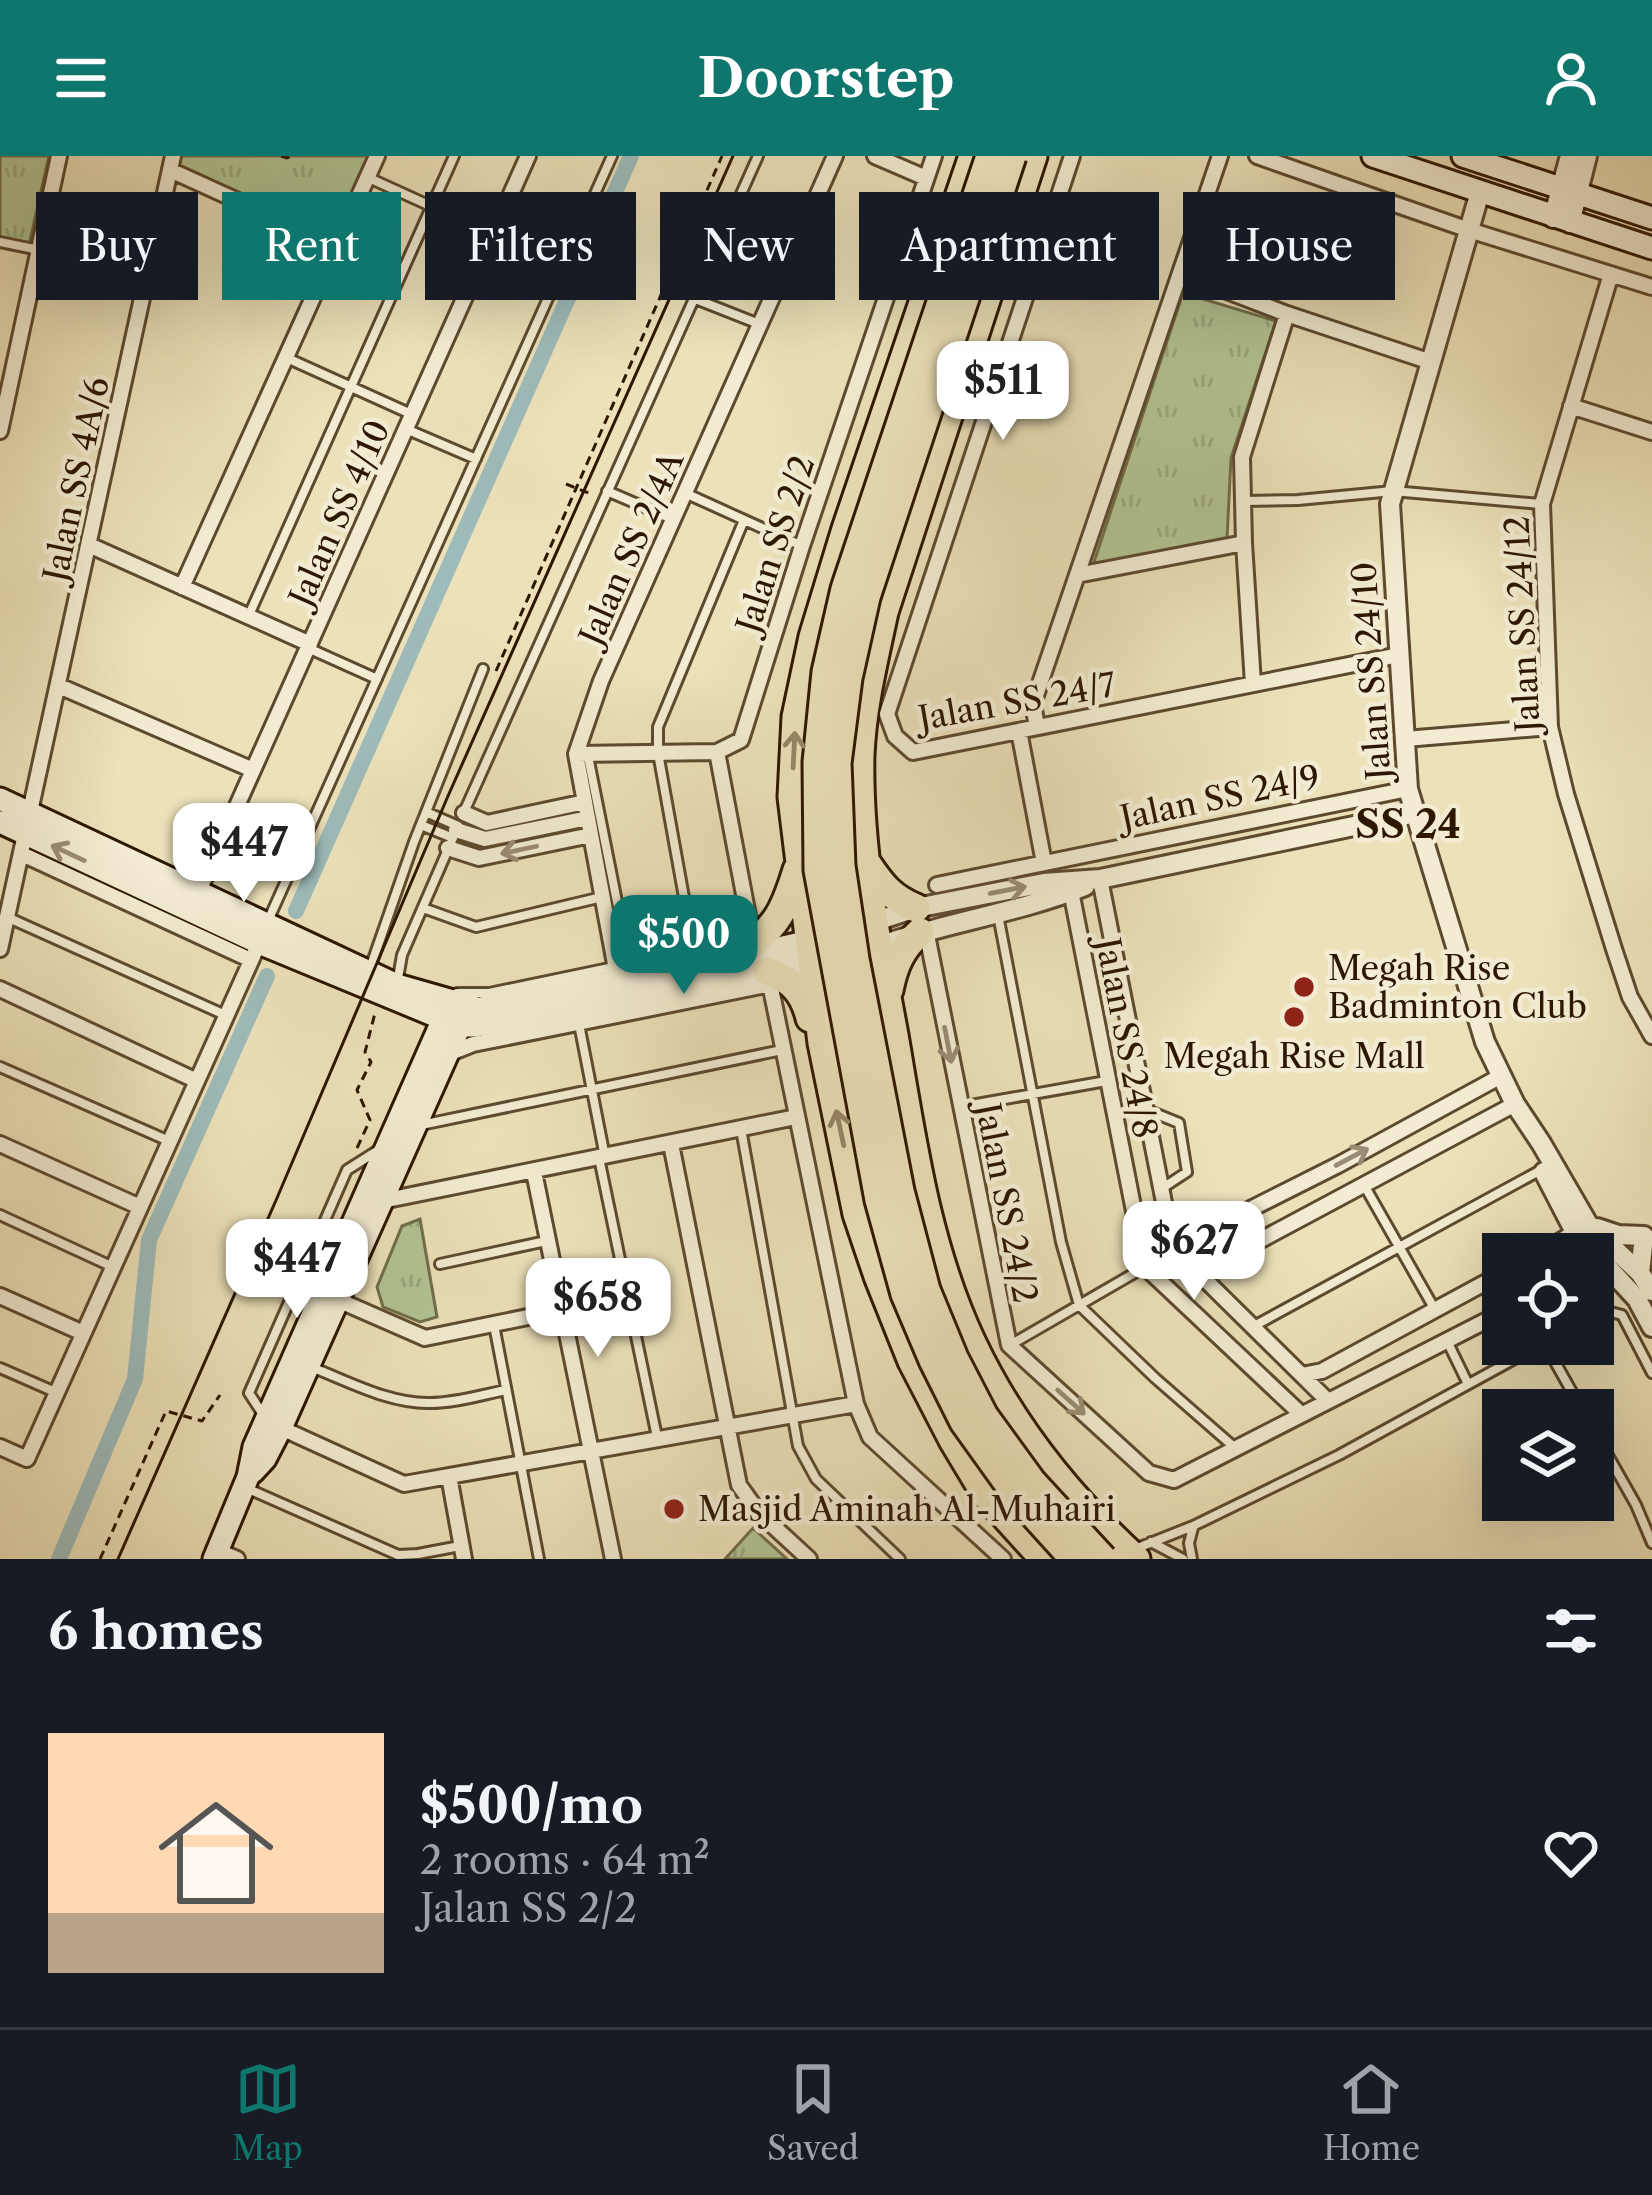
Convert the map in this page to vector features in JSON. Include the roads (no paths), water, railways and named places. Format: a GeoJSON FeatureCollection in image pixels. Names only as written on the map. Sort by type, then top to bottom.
{"type":"FeatureCollection","features":[{"type":"Feature","properties":{"kind":"highway"},"geometry":{"type":"LineString","coordinates":[[973,156],[813,637],[796,717],[792,797],[823,1043],[857,1214],[912,1361],[986,1495],[1044,1559]]}},
{"type":"Feature","properties":{"kind":"highway"},"geometry":{"type":"LineString","coordinates":[[989,156],[845,589],[826,672],[817,762],[818,870],[879,1200],[905,1294],[964,1422],[1017,1496],[1074,1559]]}},
{"type":"Feature","properties":{"kind":"highway"},"geometry":{"type":"LineString","coordinates":[[1012,156],[866,597],[848,678],[837,763],[841,866],[900,1191],[926,1290],[954,1358],[984,1416],[1032,1482],[1129,1553]]}},
{"type":"Feature","properties":{"kind":"highway"},"geometry":{"type":"LineString","coordinates":[[1034,156],[884,612],[860,754],[866,862],[918,1177],[938,1263],[972,1344],[1008,1407],[1047,1465],[1129,1553]]}},
{"type":"Feature","properties":{"kind":"highway"},"geometry":{"type":"LineString","coordinates":[[798,866],[812,875],[837,878],[866,862]]}},
{"type":"Feature","properties":{"kind":"highway"},"geometry":{"type":"LineString","coordinates":[[866,862],[884,889],[920,923],[899,956],[887,1000]]}},
{"type":"Feature","properties":{"kind":"highway"},"geometry":{"type":"LineString","coordinates":[[745,951],[782,914],[798,866]]}},
{"type":"Feature","properties":{"kind":"highway"},"geometry":{"type":"LineString","coordinates":[[769,978],[784,976],[796,986],[823,1043]]}},
{"type":"Feature","properties":{"kind":"highway"},"geometry":{"type":"LineString","coordinates":[[823,1043],[827,1017],[842,998],[865,992],[887,1000]]}},
{"type":"Feature","properties":{"kind":"main road"},"geometry":{"type":"LineString","coordinates":[[1373,156],[1652,248]]}},
{"type":"Feature","properties":{"kind":"main road"},"geometry":{"type":"LineString","coordinates":[[1463,156],[1652,218]]}},
{"type":"Feature","properties":{"kind":"main road"},"geometry":{"type":"LineString","coordinates":[[0,800],[26,834],[198,893],[259,942],[369,972],[458,1017],[622,974],[696,966],[745,951],[811,952]]}},
{"type":"Feature","properties":{"kind":"main road"},"geometry":{"type":"LineString","coordinates":[[0,822],[259,942],[428,995],[472,1027],[769,978],[811,952],[878,933]]}},
{"type":"Feature","properties":{"kind":"main road"},"geometry":{"type":"LineString","coordinates":[[274,1424],[309,1366],[329,1298],[382,1202],[458,1017]]}},
{"type":"Feature","properties":{"kind":"main road"},"geometry":{"type":"LineString","coordinates":[[223,1556],[246,1482],[265,1459],[274,1424],[329,1298],[387,1144],[458,1017]]}},
{"type":"Feature","properties":{"kind":"street"},"geometry":{"type":"LineString","coordinates":[[51,192],[59,156]]}},
{"type":"Feature","properties":{"kind":"street"},"geometry":{"type":"LineString","coordinates":[[362,192],[377,156]]}},
{"type":"Feature","properties":{"kind":"street","name":"Jalan SS 4/10"},"geometry":{"type":"LineString","coordinates":[[512,192],[529,156]]}},
{"type":"Feature","properties":{"kind":"street","name":"Jalan SS 2/4A"},"geometry":{"type":"LineString","coordinates":[[582,754],[593,700],[835,156]]}},
{"type":"Feature","properties":{"kind":"street"},"geometry":{"type":"LineString","coordinates":[[875,156],[926,178]]}},
{"type":"Feature","properties":{"kind":"street","name":"Jalan SS 2/2"},"geometry":{"type":"LineString","coordinates":[[717,752],[741,740],[934,156]]}},
{"type":"Feature","properties":{"kind":"street","name":"Jalan SS 24/7"},"geometry":{"type":"LineString","coordinates":[[1072,156],[887,714],[895,736],[913,752],[1400,655]]}},
{"type":"Feature","properties":{"kind":"street"},"geometry":{"type":"LineString","coordinates":[[1037,727],[1033,704],[1220,156]]}},
{"type":"Feature","properties":{"kind":"street"},"geometry":{"type":"LineString","coordinates":[[1257,156],[1652,287]]}},
{"type":"Feature","properties":{"kind":"street"},"geometry":{"type":"LineString","coordinates":[[1570,156],[1570,191]]}},
{"type":"Feature","properties":{"kind":"street"},"geometry":{"type":"LineString","coordinates":[[1562,220],[1587,156]]}},
{"type":"Feature","properties":{"kind":"street"},"geometry":{"type":"LineString","coordinates":[[172,163],[230,192]]}},
{"type":"Feature","properties":{"kind":"street","name":"Jalan SS 4A/6"},"geometry":{"type":"LineString","coordinates":[[0,949],[172,163]]}},
{"type":"Feature","properties":{"kind":"street","name":"Jalan SS 24/10"},"geometry":{"type":"LineString","coordinates":[[1480,192],[1390,504],[1408,789],[1485,1042],[1585,1233]]}},
{"type":"Feature","properties":{"kind":"street"},"geometry":{"type":"LineString","coordinates":[[0,431],[36,264]]}},
{"type":"Feature","properties":{"kind":"street"},"geometry":{"type":"LineString","coordinates":[[1180,273],[1431,362]]}},
{"type":"Feature","properties":{"kind":"street","name":"Jalan SS 24/12"},"geometry":{"type":"LineString","coordinates":[[1611,274],[1542,504],[1550,727],[1614,949],[1630,997],[1652,1036]]}},
{"type":"Feature","properties":{"kind":"street"},"geometry":{"type":"LineString","coordinates":[[182,587],[312,300]]}},
{"type":"Feature","properties":{"kind":"street","name":"Jalan SS 4/10"},"geometry":{"type":"LineString","coordinates":[[198,893],[464,300]]}},
{"type":"Feature","properties":{"kind":"street"},"geometry":{"type":"LineString","coordinates":[[1253,684],[1242,457],[1287,314]]}},
{"type":"Feature","properties":{"kind":"street"},"geometry":{"type":"LineString","coordinates":[[1571,406],[1652,432]]}},
{"type":"Feature","properties":{"kind":"street"},"geometry":{"type":"LineString","coordinates":[[1077,574],[1244,543]]}},
{"type":"Feature","properties":{"kind":"street"},"geometry":{"type":"LineString","coordinates":[[89,545],[309,646]]}},
{"type":"Feature","properties":{"kind":"street"},"geometry":{"type":"LineString","coordinates":[[59,686],[253,770]]}},
{"type":"Feature","properties":{"kind":"street"},"geometry":{"type":"LineString","coordinates":[[1405,739],[1550,727]]}},
{"type":"Feature","properties":{"kind":"street"},"geometry":{"type":"LineString","coordinates":[[1019,731],[1044,863]]}},
{"type":"Feature","properties":{"kind":"street"},"geometry":{"type":"LineString","coordinates":[[622,974],[586,810],[582,754],[717,752],[745,951]]}},
{"type":"Feature","properties":{"kind":"street","name":"Jalan SS 24/9"},"geometry":{"type":"LineString","coordinates":[[937,885],[1408,789]]}},
{"type":"Feature","properties":{"kind":"street"},"geometry":{"type":"LineString","coordinates":[[456,831],[485,839],[586,810]]}},
{"type":"Feature","properties":{"kind":"street","name":"Jalan SS 24/9"},"geometry":{"type":"LineString","coordinates":[[878,933],[1044,883],[1100,879],[1416,813]]}},
{"type":"Feature","properties":{"kind":"street"},"geometry":{"type":"LineString","coordinates":[[456,831],[479,858],[591,835]]}},
{"type":"Feature","properties":{"kind":"street","name":"Jalan SS 24/9"},"geometry":{"type":"LineString","coordinates":[[920,923],[998,914],[1047,902],[1100,879]]}},
{"type":"Feature","properties":{"kind":"street","name":"Jalan SS 24/8"},"geometry":{"type":"LineString","coordinates":[[1100,879],[1172,1248]]}},
{"type":"Feature","properties":{"kind":"street","name":"Jalan SS 24/8"},"geometry":{"type":"LineString","coordinates":[[1071,891],[1145,1267]]}},
{"type":"Feature","properties":{"kind":"street","name":"Jalan SS 24/2"},"geometry":{"type":"LineString","coordinates":[[920,923],[1009,1346],[1149,1473],[1174,1480],[1235,1448]]}},
{"type":"Feature","properties":{"kind":"street"},"geometry":{"type":"LineString","coordinates":[[0,1447],[27,1459],[259,942]]}},
{"type":"Feature","properties":{"kind":"street"},"geometry":{"type":"LineString","coordinates":[[446,1054],[769,978],[856,1404],[870,1436],[985,1553],[1003,1559]]}},
{"type":"Feature","properties":{"kind":"street"},"geometry":{"type":"LineString","coordinates":[[0,989],[197,1081]]}},
{"type":"Feature","properties":{"kind":"street"},"geometry":{"type":"LineString","coordinates":[[1327,1400],[1172,1248],[1501,1076]]}},
{"type":"Feature","properties":{"kind":"street"},"geometry":{"type":"LineString","coordinates":[[1199,1274],[1515,1104]]}},
{"type":"Feature","properties":{"kind":"street"},"geometry":{"type":"LineString","coordinates":[[382,1202],[796,1118]]}},
{"type":"Feature","properties":{"kind":"street"},"geometry":{"type":"LineString","coordinates":[[1526,1124],[1528,1144],[1581,1228]]}},
{"type":"Feature","properties":{"kind":"street"},"geometry":{"type":"LineString","coordinates":[[0,1144],[140,1207]]}},
{"type":"Feature","properties":{"kind":"street"},"geometry":{"type":"LineString","coordinates":[[671,1144],[739,1485],[759,1513],[808,1559]]}},
{"type":"Feature","properties":{"kind":"street"},"geometry":{"type":"LineString","coordinates":[[534,1172],[613,1559]]}},
{"type":"Feature","properties":{"kind":"street"},"geometry":{"type":"LineString","coordinates":[[1573,1233],[1581,1228],[1648,1234]]}},
{"type":"Feature","properties":{"kind":"street"},"geometry":{"type":"LineString","coordinates":[[1614,1253],[1648,1234]]}},
{"type":"Feature","properties":{"kind":"street"},"geometry":{"type":"LineString","coordinates":[[1640,1273],[1648,1234]]}},
{"type":"Feature","properties":{"kind":"street"},"geometry":{"type":"LineString","coordinates":[[1614,1263],[1640,1273],[1652,1291]]}},
{"type":"Feature","properties":{"kind":"street"},"geometry":{"type":"LineString","coordinates":[[1145,1267],[1301,1414]]}},
{"type":"Feature","properties":{"kind":"street"},"geometry":{"type":"LineString","coordinates":[[1614,1272],[1652,1328]]}},
{"type":"Feature","properties":{"kind":"street"},"geometry":{"type":"LineString","coordinates":[[1302,1376],[1322,1371],[1482,1285]]}},
{"type":"Feature","properties":{"kind":"street"},"geometry":{"type":"LineString","coordinates":[[0,1295],[83,1333]]}},
{"type":"Feature","properties":{"kind":"street"},"geometry":{"type":"LineString","coordinates":[[329,1298],[425,1338],[562,1310]]}},
{"type":"Feature","properties":{"kind":"street"},"geometry":{"type":"LineString","coordinates":[[1235,1448],[1482,1323]]}},
{"type":"Feature","properties":{"kind":"street"},"geometry":{"type":"LineString","coordinates":[[1301,1414],[1302,1376]]}},
{"type":"Feature","properties":{"kind":"street"},"geometry":{"type":"LineString","coordinates":[[274,1424],[404,1484],[856,1404]]}},
{"type":"Feature","properties":{"kind":"street"},"geometry":{"type":"LineString","coordinates":[[449,1476],[463,1553]]}},
{"type":"Feature","properties":{"kind":"lane"},"geometry":{"type":"LineString","coordinates":[[438,192],[454,156]]}},
{"type":"Feature","properties":{"kind":"lane"},"geometry":{"type":"LineString","coordinates":[[596,192],[613,156]]}},
{"type":"Feature","properties":{"kind":"lane"},"geometry":{"type":"LineString","coordinates":[[742,192],[758,156]]}},
{"type":"Feature","properties":{"kind":"lane"},"geometry":{"type":"LineString","coordinates":[[368,178],[425,204]]}},
{"type":"Feature","properties":{"kind":"lane"},"geometry":{"type":"LineString","coordinates":[[248,616],[425,223]]}},
{"type":"Feature","properties":{"kind":"lane"},"geometry":{"type":"LineString","coordinates":[[0,242],[36,249]]}},
{"type":"Feature","properties":{"kind":"lane"},"geometry":{"type":"LineString","coordinates":[[259,942],[547,300]]}},
{"type":"Feature","properties":{"kind":"lane"},"geometry":{"type":"LineString","coordinates":[[582,754],[622,974],[477,994],[392,984],[692,300]]}},
{"type":"Feature","properties":{"kind":"lane"},"geometry":{"type":"LineString","coordinates":[[698,300],[760,324]]}},
{"type":"Feature","properties":{"kind":"lane"},"geometry":{"type":"LineString","coordinates":[[286,358],[351,387],[476,459]]}},
{"type":"Feature","properties":{"kind":"lane"},"geometry":{"type":"LineString","coordinates":[[607,491],[673,520]]}},
{"type":"Feature","properties":{"kind":"lane"},"geometry":{"type":"LineString","coordinates":[[1244,501],[1393,491],[1542,504]]}},
{"type":"Feature","properties":{"kind":"lane"},"geometry":{"type":"LineString","coordinates":[[684,492],[802,546]]}},
{"type":"Feature","properties":{"kind":"lane"},"geometry":{"type":"LineString","coordinates":[[696,966],[658,753],[658,727],[744,520]]}},
{"type":"Feature","properties":{"kind":"lane"},"geometry":{"type":"LineString","coordinates":[[309,646],[377,679]]}},
{"type":"Feature","properties":{"kind":"lane"},"geometry":{"type":"LineString","coordinates":[[369,972],[483,669]]}},
{"type":"Feature","properties":{"kind":"lane"},"geometry":{"type":"LineString","coordinates":[[426,812],[456,831]]}},
{"type":"Feature","properties":{"kind":"lane"},"geometry":{"type":"LineString","coordinates":[[421,825],[456,831]]}},
{"type":"Feature","properties":{"kind":"lane"},"geometry":{"type":"LineString","coordinates":[[423,908],[476,927],[602,896]]}},
{"type":"Feature","properties":{"kind":"lane"},"geometry":{"type":"LineString","coordinates":[[998,914],[1061,1242],[1078,1305],[1235,1448]]}},
{"type":"Feature","properties":{"kind":"lane"},"geometry":{"type":"LineString","coordinates":[[7,918],[226,1016]]}},
{"type":"Feature","properties":{"kind":"lane"},"geometry":{"type":"LineString","coordinates":[[579,1023],[657,1439]]}},
{"type":"Feature","properties":{"kind":"lane"},"geometry":{"type":"LineString","coordinates":[[414,1126],[784,1050]]}},
{"type":"Feature","properties":{"kind":"lane"},"geometry":{"type":"LineString","coordinates":[[0,1067],[170,1142]]}},
{"type":"Feature","properties":{"kind":"lane"},"geometry":{"type":"LineString","coordinates":[[960,1107],[1106,1081]]}},
{"type":"Feature","properties":{"kind":"lane"},"geometry":{"type":"LineString","coordinates":[[1146,1109],[1179,1124],[1186,1172],[1161,1190]]}},
{"type":"Feature","properties":{"kind":"lane"},"geometry":{"type":"LineString","coordinates":[[741,1130],[798,1447],[816,1479],[900,1559]]}},
{"type":"Feature","properties":{"kind":"lane"},"geometry":{"type":"LineString","coordinates":[[274,1424],[249,1393],[347,1170],[387,1144]]}},
{"type":"Feature","properties":{"kind":"lane"},"geometry":{"type":"LineString","coordinates":[[1253,1327],[1542,1169]]}},
{"type":"Feature","properties":{"kind":"lane"},"geometry":{"type":"LineString","coordinates":[[1364,1184],[1435,1310]]}},
{"type":"Feature","properties":{"kind":"lane"},"geometry":{"type":"LineString","coordinates":[[0,1215],[113,1267]]}},
{"type":"Feature","properties":{"kind":"lane"},"geometry":{"type":"LineString","coordinates":[[440,1264],[548,1240]]}},
{"type":"Feature","properties":{"kind":"lane"},"geometry":{"type":"LineString","coordinates":[[306,1265],[329,1298]]}},
{"type":"Feature","properties":{"kind":"lane"},"geometry":{"type":"LineString","coordinates":[[1009,1346],[1145,1267]]}},
{"type":"Feature","properties":{"kind":"lane"},"geometry":{"type":"LineString","coordinates":[[1614,1313],[1622,1315],[1652,1373]]}},
{"type":"Feature","properties":{"kind":"lane"},"geometry":{"type":"LineString","coordinates":[[494,1324],[539,1559]]}},
{"type":"Feature","properties":{"kind":"lane"},"geometry":{"type":"LineString","coordinates":[[1447,1341],[1468,1384]]}},
{"type":"Feature","properties":{"kind":"lane"},"geometry":{"type":"LineString","coordinates":[[1129,1553],[1339,1455],[1504,1365]]}},
{"type":"Feature","properties":{"kind":"lane"},"geometry":{"type":"LineString","coordinates":[[309,1366],[412,1402],[435,1403],[506,1390]]}},
{"type":"Feature","properties":{"kind":"lane"},"geometry":{"type":"LineString","coordinates":[[0,1368],[57,1392]]}},
{"type":"Feature","properties":{"kind":"lane"},"geometry":{"type":"LineString","coordinates":[[1614,1466],[1652,1543]]}},
{"type":"Feature","properties":{"kind":"lane"},"geometry":{"type":"LineString","coordinates":[[246,1482],[398,1555],[463,1553]]}},
{"type":"Feature","properties":{"kind":"lane"},"geometry":{"type":"LineString","coordinates":[[1129,1553],[1187,1559],[1193,1526]]}},
{"type":"Feature","properties":{"kind":"waterway"},"geometry":{"type":"LineString","coordinates":[[296,911],[631,156]]}},
{"type":"Feature","properties":{"kind":"waterway"},"geometry":{"type":"LineString","coordinates":[[59,1559],[135,1379],[149,1240],[267,976]]}},
{"type":"Feature","properties":{"kind":"tram line"},"geometry":{"type":"LineString","coordinates":[[118,1559],[448,796],[733,156]]}},
{"type":"Feature","properties":{"kind":"place","name":"Megah Rise Badminton Club"},"geometry":{"type":"Point","coordinates":[1304,987]}},
{"type":"Feature","properties":{"kind":"place","name":"Megah Rise Mall"},"geometry":{"type":"Point","coordinates":[1294,1017]}},
{"type":"Feature","properties":{"kind":"place","name":"Masjid Aminah Al-Muhairi"},"geometry":{"type":"Point","coordinates":[674,1509]}},
{"type":"Feature","properties":{"kind":"district","name":"SS 24"},"geometry":{"type":"Point","coordinates":[1408,824]}}]}
